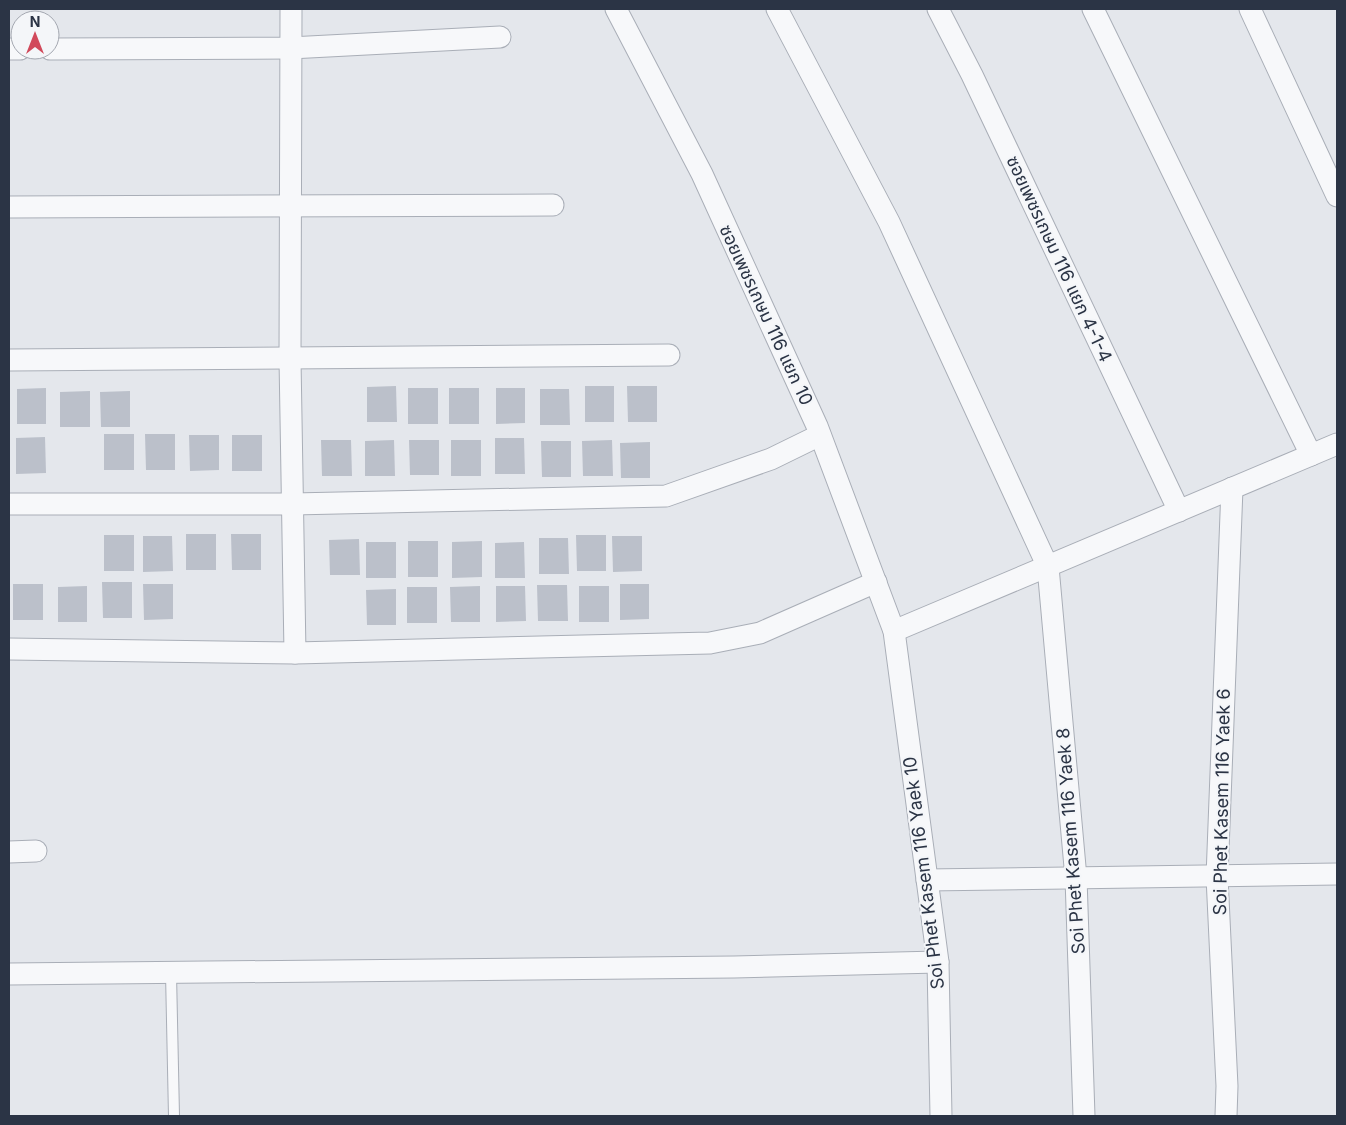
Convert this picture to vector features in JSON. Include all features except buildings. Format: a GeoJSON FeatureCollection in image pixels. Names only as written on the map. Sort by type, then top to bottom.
{"type":"FeatureCollection","features":[{"type":"Feature","properties":{"kind":"street"},"geometry":{"type":"LineString","coordinates":[[291,9],[290,359],[295,653]]}},
{"type":"Feature","properties":{"kind":"street","name":"ซอยเพชรเกษม 116 แยก 10"},"geometry":{"type":"LineString","coordinates":[[616,9],[702,174],[820,435],[894,631]]}},
{"type":"Feature","properties":{"kind":"street","name":"Soi Phet Kasem 116 Yaek 8"},"geometry":{"type":"LineString","coordinates":[[777,9],[889,222],[1048,567],[1076,878],[1084,1116]]}},
{"type":"Feature","properties":{"kind":"street","name":"ซอยเพชรเกษม 116 แยก 4-1-4"},"geometry":{"type":"LineString","coordinates":[[938,9],[972,75],[1179,511]]}},
{"type":"Feature","properties":{"kind":"street"},"geometry":{"type":"LineString","coordinates":[[1093,9],[1311,455]]}},
{"type":"Feature","properties":{"kind":"street"},"geometry":{"type":"LineString","coordinates":[[1250,9],[1337,196]]}},
{"type":"Feature","properties":{"kind":"street"},"geometry":{"type":"LineString","coordinates":[[60,49],[290,48],[500,37]]}},
{"type":"Feature","properties":{"kind":"street"},"geometry":{"type":"LineString","coordinates":[[9,207],[290,204],[552,205]]}},
{"type":"Feature","properties":{"kind":"street"},"geometry":{"type":"LineString","coordinates":[[9,360],[669,356]]}},
{"type":"Feature","properties":{"kind":"street"},"geometry":{"type":"LineString","coordinates":[[9,504],[293,504],[666,496],[770,459],[820,435]]}},
{"type":"Feature","properties":{"kind":"street"},"geometry":{"type":"LineString","coordinates":[[894,631],[1337,444]]}},
{"type":"Feature","properties":{"kind":"street","name":"Soi Phet Kasem 116 Yaek 6"},"geometry":{"type":"LineString","coordinates":[[1226,1116],[1227,1086],[1217,877],[1232,488]]}},
{"type":"Feature","properties":{"kind":"street"},"geometry":{"type":"LineString","coordinates":[[9,649],[295,653],[710,643],[760,633],[876,582]]}},
{"type":"Feature","properties":{"kind":"street","name":"Soi Phet Kasem 116 Yaek 10"},"geometry":{"type":"LineString","coordinates":[[894,631],[938,962],[941,1116]]}},
{"type":"Feature","properties":{"kind":"street"},"geometry":{"type":"LineString","coordinates":[[9,852],[36,851]]}},
{"type":"Feature","properties":{"kind":"street"},"geometry":{"type":"LineString","coordinates":[[927,880],[1337,874]]}},
{"type":"Feature","properties":{"kind":"street"},"geometry":{"type":"LineString","coordinates":[[9,974],[734,967],[938,962]]}},
{"type":"Feature","properties":{"kind":"lane"},"geometry":{"type":"LineString","coordinates":[[171,973],[174,1116]]}}]}
